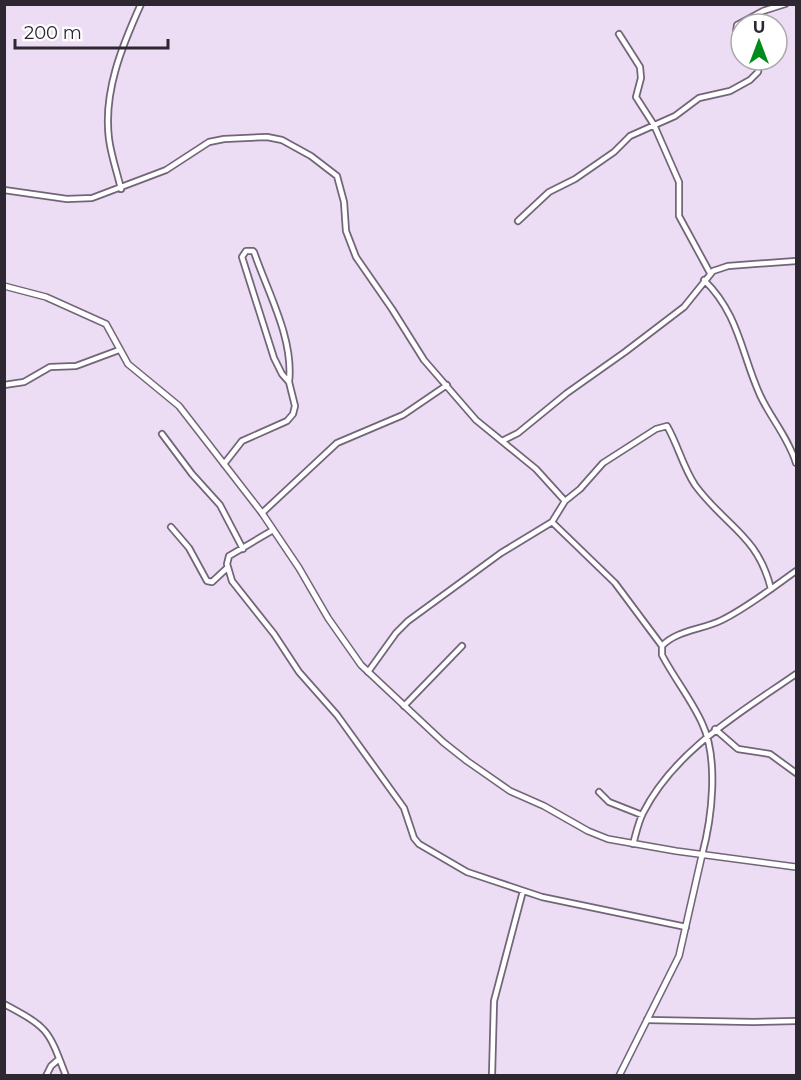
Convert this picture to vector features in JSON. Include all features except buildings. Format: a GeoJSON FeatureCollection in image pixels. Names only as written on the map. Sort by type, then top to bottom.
{"type":"FeatureCollection","features":[{"type":"Feature","properties":{"kind":"street"},"geometry":{"type":"LineString","coordinates":[[121,189],[109,137],[109,98],[120,55],[141,4]]}},
{"type":"Feature","properties":{"kind":"street"},"geometry":{"type":"LineString","coordinates":[[761,12],[786,4]]}},
{"type":"Feature","properties":{"kind":"street"},"geometry":{"type":"LineString","coordinates":[[619,34],[640,68],[641,78],[636,97],[654,125],[679,182],[679,216],[710,273]]}},
{"type":"Feature","properties":{"kind":"street"},"geometry":{"type":"LineString","coordinates":[[518,221],[549,192],[575,179],[614,152],[630,136],[675,116],[699,98],[730,91],[750,80],[758,72]]}},
{"type":"Feature","properties":{"kind":"street"},"geometry":{"type":"LineString","coordinates":[[4,190],[67,199],[87,199],[121,189],[166,170],[209,142],[225,139],[267,136],[282,140],[311,156],[337,176],[344,202],[346,231],[356,257],[424,360],[476,420],[536,470],[565,501]]}},
{"type":"Feature","properties":{"kind":"street"},"geometry":{"type":"LineString","coordinates":[[224,464],[246,439],[284,422],[293,414],[295,406],[289,382],[290,354],[284,335],[254,252],[253,250],[246,251],[242,255],[243,259],[274,358],[289,382]]}},
{"type":"Feature","properties":{"kind":"street"},"geometry":{"type":"LineString","coordinates":[[502,441],[518,433],[567,393],[684,307],[716,268],[796,261]]}},
{"type":"Feature","properties":{"kind":"street"},"geometry":{"type":"LineString","coordinates":[[704,280],[714,289],[732,316],[761,397],[791,446],[796,463]]}},
{"type":"Feature","properties":{"kind":"street"},"geometry":{"type":"LineString","coordinates":[[4,286],[46,297],[102,321],[111,331],[119,350],[131,368],[179,406],[262,513],[299,568],[332,624],[368,672],[467,761],[510,791],[608,839],[702,855],[796,867]]}},
{"type":"Feature","properties":{"kind":"street"},"geometry":{"type":"LineString","coordinates":[[4,385],[24,382],[50,367],[76,366],[119,350]]}},
{"type":"Feature","properties":{"kind":"street"},"geometry":{"type":"LineString","coordinates":[[262,513],[337,443],[403,415],[447,385]]}},
{"type":"Feature","properties":{"kind":"street"},"geometry":{"type":"LineString","coordinates":[[368,672],[396,633],[408,621],[501,553],[552,522],[565,501],[580,489],[603,463],[656,429],[666,426],[693,482],[711,504],[751,544],[763,563],[771,590]]}},
{"type":"Feature","properties":{"kind":"street"},"geometry":{"type":"LineString","coordinates":[[162,434],[192,474],[220,505],[243,549]]}},
{"type":"Feature","properties":{"kind":"street"},"geometry":{"type":"LineString","coordinates":[[552,522],[615,583],[662,646],[662,655],[701,721],[707,736],[712,783],[707,834],[679,956],[619,1076]]}},
{"type":"Feature","properties":{"kind":"street"},"geometry":{"type":"LineString","coordinates":[[171,527],[189,548],[207,581],[212,582],[227,568]]}},
{"type":"Feature","properties":{"kind":"street"},"geometry":{"type":"LineString","coordinates":[[273,530],[229,556],[227,568],[232,580],[274,634],[299,672],[337,715],[404,808],[416,842],[467,872],[523,891],[562,903],[686,927]]}},
{"type":"Feature","properties":{"kind":"street"},"geometry":{"type":"LineString","coordinates":[[662,646],[681,634],[722,620],[752,603],[796,572]]}},
{"type":"Feature","properties":{"kind":"street"},"geometry":{"type":"LineString","coordinates":[[404,706],[462,646]]}},
{"type":"Feature","properties":{"kind":"street"},"geometry":{"type":"LineString","coordinates":[[633,844],[642,815],[665,781],[707,736],[796,674]]}},
{"type":"Feature","properties":{"kind":"street"},"geometry":{"type":"LineString","coordinates":[[715,729],[738,749],[770,754],[796,773]]}},
{"type":"Feature","properties":{"kind":"street"},"geometry":{"type":"LineString","coordinates":[[599,792],[609,802],[642,815]]}},
{"type":"Feature","properties":{"kind":"street"},"geometry":{"type":"LineString","coordinates":[[492,1076],[494,1001],[523,891]]}},
{"type":"Feature","properties":{"kind":"street"},"geometry":{"type":"LineString","coordinates":[[5,1005],[37,1021],[51,1036],[66,1076]]}},
{"type":"Feature","properties":{"kind":"street"},"geometry":{"type":"LineString","coordinates":[[647,1020],[796,1021]]}},
{"type":"Feature","properties":{"kind":"street"},"geometry":{"type":"LineString","coordinates":[[45,1076],[59,1059]]}}]}
